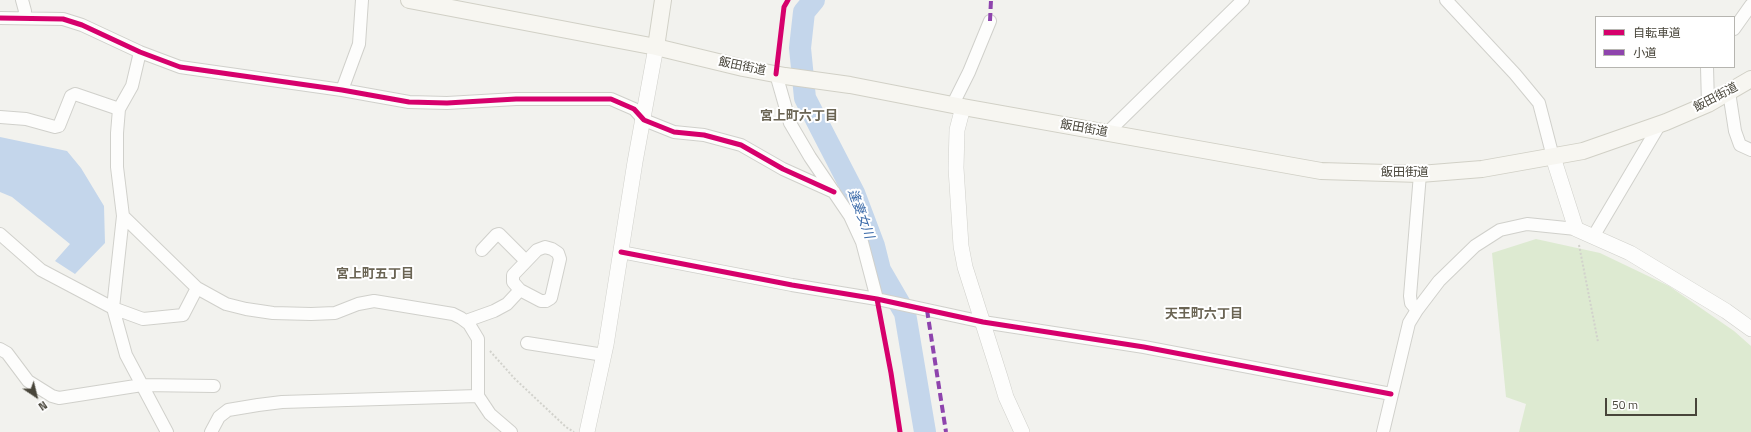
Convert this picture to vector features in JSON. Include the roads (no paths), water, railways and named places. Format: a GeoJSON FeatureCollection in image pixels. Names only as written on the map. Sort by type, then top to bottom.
{"type":"FeatureCollection","features":[{"type":"Feature","properties":{"kind":"main road","name":"飯田街道"},"geometry":{"type":"LineString","coordinates":[[409,0],[656,47],[743,68],[850,85],[958,106],[1321,171],[1420,174],[1482,168],[1553,157],[1583,150],[1660,124],[1708,104],[1743,86]]}},
{"type":"Feature","properties":{"kind":"main road"},"geometry":{"type":"LineString","coordinates":[[656,47],[663,0]]}},
{"type":"Feature","properties":{"kind":"street"},"geometry":{"type":"LineString","coordinates":[[22,0],[25,11],[24,17]]}},
{"type":"Feature","properties":{"kind":"street"},"geometry":{"type":"LineString","coordinates":[[342,90],[359,44],[362,0]]}},
{"type":"Feature","properties":{"kind":"street"},"geometry":{"type":"LineString","coordinates":[[1107,133],[1243,0]]}},
{"type":"Feature","properties":{"kind":"street"},"geometry":{"type":"LineString","coordinates":[[1446,0],[1539,103],[1553,157],[1576,229]]}},
{"type":"Feature","properties":{"kind":"street"},"geometry":{"type":"LineString","coordinates":[[1735,28],[1751,5]]}},
{"type":"Feature","properties":{"kind":"street"},"geometry":{"type":"LineString","coordinates":[[0,18],[24,17],[63,19],[82,25],[140,52],[180,67],[423,103],[516,99],[611,98],[634,109],[644,120],[674,132],[704,135],[731,141],[834,192]]}},
{"type":"Feature","properties":{"kind":"street"},"geometry":{"type":"LineString","coordinates":[[990,21],[969,72],[958,106],[956,168],[961,246],[965,267],[1006,397],[1022,432]]}},
{"type":"Feature","properties":{"kind":"street"},"geometry":{"type":"LineString","coordinates":[[587,432],[604,354],[635,162],[644,120],[656,47]]}},
{"type":"Feature","properties":{"kind":"street"},"geometry":{"type":"LineString","coordinates":[[140,52],[132,86],[119,109],[117,167],[123,216],[113,308],[126,355],[167,432]]}},
{"type":"Feature","properties":{"kind":"street"},"geometry":{"type":"LineString","coordinates":[[1707,68],[1708,104]]}},
{"type":"Feature","properties":{"kind":"street"},"geometry":{"type":"LineString","coordinates":[[781,75],[790,123],[810,157],[850,216],[862,242],[879,300]]}},
{"type":"Feature","properties":{"kind":"street"},"geometry":{"type":"LineString","coordinates":[[1743,86],[1735,131],[1740,145],[1751,150]]}},
{"type":"Feature","properties":{"kind":"street"},"geometry":{"type":"LineString","coordinates":[[0,117],[26,120],[55,127],[59,126],[71,96],[75,94],[119,109]]}},
{"type":"Feature","properties":{"kind":"street"},"geometry":{"type":"LineString","coordinates":[[1593,237],[1660,124]]}},
{"type":"Feature","properties":{"kind":"street"},"geometry":{"type":"LineString","coordinates":[[1416,310],[1411,302],[1410,296],[1420,174]]}},
{"type":"Feature","properties":{"kind":"street"},"geometry":{"type":"LineString","coordinates":[[123,216],[197,288],[226,304],[266,312],[311,314],[335,313],[358,304],[374,301],[453,314],[466,321],[478,339],[478,396],[490,414],[511,432]]}},
{"type":"Feature","properties":{"kind":"street"},"geometry":{"type":"LineString","coordinates":[[1383,432],[1409,323],[1416,310],[1439,281],[1475,246],[1490,235],[1507,228],[1527,224],[1576,229],[1630,253],[1726,311],[1751,329]]}},
{"type":"Feature","properties":{"kind":"street"},"geometry":{"type":"LineString","coordinates":[[0,234],[42,270],[113,308],[143,319],[184,316],[197,288]]}},
{"type":"Feature","properties":{"kind":"street"},"geometry":{"type":"LineString","coordinates":[[482,250],[496,235],[499,234],[526,262]]}},
{"type":"Feature","properties":{"kind":"street"},"geometry":{"type":"LineString","coordinates":[[540,248],[552,249],[558,253],[560,258],[551,298],[546,301],[541,301],[520,290],[513,282],[513,275],[540,248]]}},
{"type":"Feature","properties":{"kind":"street"},"geometry":{"type":"LineString","coordinates":[[621,252],[879,300],[983,322],[1144,347],[1391,394]]}},
{"type":"Feature","properties":{"kind":"street"},"geometry":{"type":"LineString","coordinates":[[466,321],[494,311],[507,304],[520,290]]}},
{"type":"Feature","properties":{"kind":"street"},"geometry":{"type":"LineString","coordinates":[[527,343],[604,354]]}},
{"type":"Feature","properties":{"kind":"street"},"geometry":{"type":"LineString","coordinates":[[0,349],[7,353],[28,381],[52,396],[59,398],[142,385],[214,386]]}},
{"type":"Feature","properties":{"kind":"street"},"geometry":{"type":"LineString","coordinates":[[212,432],[219,417],[228,410],[258,405],[289,402],[478,396]]}},
{"type":"Feature","properties":{"kind":"water"},"geometry":{"type":"Polygon","coordinates":[[[0,137],[67,151],[81,168],[104,206],[105,243],[75,274],[55,261],[70,244],[12,197],[0,192],[0,137]]]}},
{"type":"Feature","properties":{"kind":"waterway","name":"逢妻女川"},"geometry":{"type":"LineString","coordinates":[[814,0],[804,12],[800,48],[805,98],[854,193],[874,246],[880,270],[905,313],[925,432]]}},
{"type":"Feature","properties":{"kind":"district","name":"宮上町六丁目"},"geometry":{"type":"Point","coordinates":[799,117]}},
{"type":"Feature","properties":{"kind":"district","name":"宮上町五丁目"},"geometry":{"type":"Point","coordinates":[375,275]}},
{"type":"Feature","properties":{"kind":"district","name":"天王町六丁目"},"geometry":{"type":"Point","coordinates":[1204,315]}}]}
